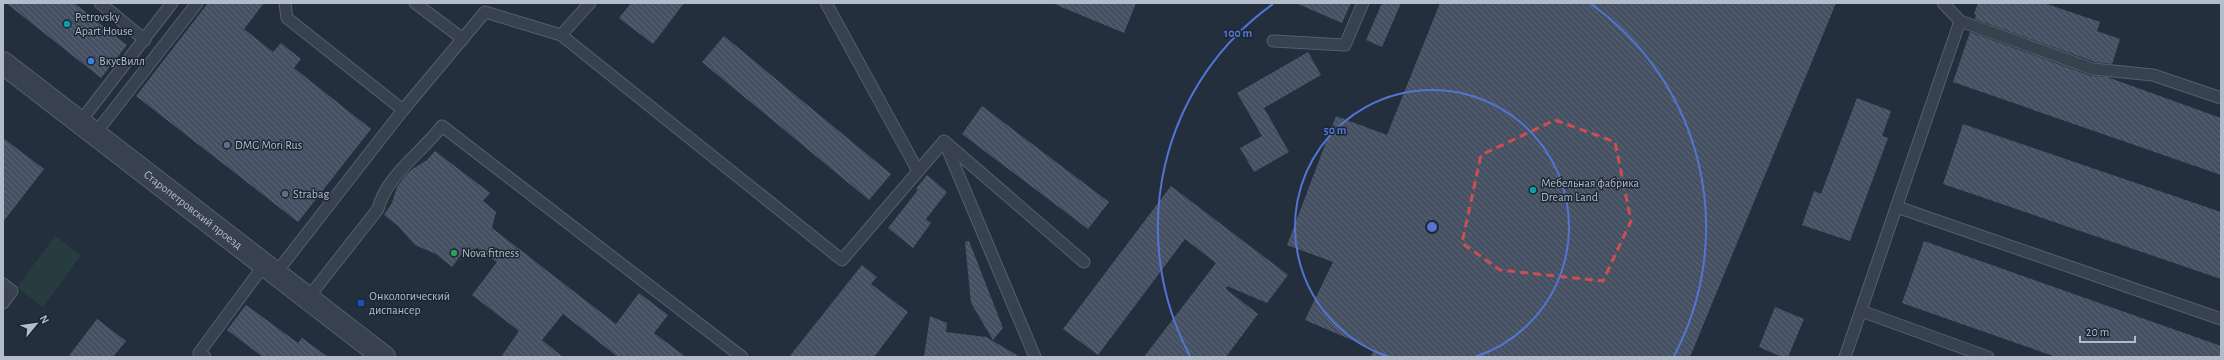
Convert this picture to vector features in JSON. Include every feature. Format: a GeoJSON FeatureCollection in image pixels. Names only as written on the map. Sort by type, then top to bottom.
{"type":"FeatureCollection","features":[{"type":"Feature","properties":{"kind":"street","name":"Старопетровский проезд"},"geometry":{"type":"LineString","coordinates":[[3,63],[384,357]]}},
{"type":"Feature","properties":{"kind":"lane"},"geometry":{"type":"LineString","coordinates":[[100,3],[145,40]]}},
{"type":"Feature","properties":{"kind":"lane"},"geometry":{"type":"LineString","coordinates":[[87,128],[145,40],[172,3]]}},
{"type":"Feature","properties":{"kind":"lane"},"geometry":{"type":"LineString","coordinates":[[87,128],[197,3]]}},
{"type":"Feature","properties":{"kind":"lane"},"geometry":{"type":"LineString","coordinates":[[285,3],[287,18],[403,110]]}},
{"type":"Feature","properties":{"kind":"lane"},"geometry":{"type":"LineString","coordinates":[[415,3],[463,39]]}},
{"type":"Feature","properties":{"kind":"lane"},"geometry":{"type":"LineString","coordinates":[[561,35],[590,3]]}},
{"type":"Feature","properties":{"kind":"lane"},"geometry":{"type":"LineString","coordinates":[[826,3],[918,171]]}},
{"type":"Feature","properties":{"kind":"lane"},"geometry":{"type":"LineString","coordinates":[[1273,41],[1345,45],[1363,3]]}},
{"type":"Feature","properties":{"kind":"lane"},"geometry":{"type":"LineString","coordinates":[[1943,3],[1960,21],[2093,69],[2153,75],[2221,98]]}},
{"type":"Feature","properties":{"kind":"lane"},"geometry":{"type":"LineString","coordinates":[[205,357],[200,353],[463,39],[488,7],[561,35],[842,260],[944,141]]}},
{"type":"Feature","properties":{"kind":"lane"},"geometry":{"type":"LineString","coordinates":[[1845,357],[1960,21]]}},
{"type":"Feature","properties":{"kind":"lane"},"geometry":{"type":"LineString","coordinates":[[308,298],[378,209],[381,197],[414,154],[427,145],[442,126],[742,357]]}},
{"type":"Feature","properties":{"kind":"lane"},"geometry":{"type":"LineString","coordinates":[[944,141],[1084,262]]}},
{"type":"Feature","properties":{"kind":"lane"},"geometry":{"type":"LineString","coordinates":[[944,141],[1035,357]]}},
{"type":"Feature","properties":{"kind":"lane"},"geometry":{"type":"LineString","coordinates":[[1897,207],[2221,319]]}},
{"type":"Feature","properties":{"kind":"lane"},"geometry":{"type":"LineString","coordinates":[[3,284],[12,291],[3,303]]}},
{"type":"Feature","properties":{"kind":"lane"},"geometry":{"type":"LineString","coordinates":[[1861,311],[1988,357]]}},
{"type":"Feature","properties":{"kind":"highlighted area"},"geometry":{"type":"Polygon","coordinates":[[[1555,120],[1615,142],[1631,221],[1603,281],[1500,270],[1462,243],[1481,155],[1555,120]]]}},
{"type":"Feature","properties":{"kind":"green space"},"geometry":{"type":"Polygon","coordinates":[[[55,236],[81,255],[43,307],[17,287],[55,236]]]}},
{"type":"Feature","properties":{"kind":"building","name":"Petrovsky Apart House"},"geometry":{"type":"Polygon","coordinates":[[[6,3],[74,3],[127,45],[101,78],[6,3]]]}},
{"type":"Feature","properties":{"kind":"building"},"geometry":{"type":"Polygon","coordinates":[[[208,3],[264,3],[244,29],[273,52],[281,43],[301,59],[294,68],[371,129],[298,222],[136,96],[208,3]]]}},
{"type":"Feature","properties":{"kind":"building"},"geometry":{"type":"Polygon","coordinates":[[[631,3],[684,3],[653,44],[619,18],[631,3]]]}},
{"type":"Feature","properties":{"kind":"building"},"geometry":{"type":"Polygon","coordinates":[[[1052,3],[1136,3],[1124,33],[1052,3]]]}},
{"type":"Feature","properties":{"kind":"building"},"geometry":{"type":"Polygon","coordinates":[[[1296,3],[1351,3],[1342,23],[1296,3]]]}},
{"type":"Feature","properties":{"kind":"building"},"geometry":{"type":"Polygon","coordinates":[[[1382,3],[1401,3],[1382,47],[1366,40],[1382,3]]]}},
{"type":"Feature","properties":{"kind":"building","name":"Мебельная фабрика Dream Land"},"geometry":{"type":"Polygon","coordinates":[[[1440,3],[1836,3],[1690,357],[1370,357],[1375,350],[1305,320],[1333,262],[1287,245],[1336,116],[1387,135],[1440,3]]]}},
{"type":"Feature","properties":{"kind":"building"},"geometry":{"type":"Polygon","coordinates":[[[1978,3],[2044,3],[2100,22],[2097,31],[2120,39],[2112,64],[2095,62],[1975,19],[1976,15],[1974,14],[1978,3]]]}},
{"type":"Feature","properties":{"kind":"building"},"geometry":{"type":"Polygon","coordinates":[[[1970,32],[2091,76],[2107,77],[2221,118],[2221,175],[1953,82],[1970,32]]]}},
{"type":"Feature","properties":{"kind":"building"},"geometry":{"type":"Polygon","coordinates":[[[724,36],[891,174],[869,200],[702,62],[724,36]]]}},
{"type":"Feature","properties":{"kind":"building"},"geometry":{"type":"Polygon","coordinates":[[[1308,52],[1321,75],[1264,108],[1289,152],[1254,172],[1240,148],[1262,136],[1237,93],[1308,52]]]}},
{"type":"Feature","properties":{"kind":"building"},"geometry":{"type":"Polygon","coordinates":[[[1857,98],[1891,111],[1882,136],[1888,138],[1850,241],[1802,225],[1814,191],[1821,194],[1857,98]]]}},
{"type":"Feature","properties":{"kind":"building"},"geometry":{"type":"Polygon","coordinates":[[[982,106],[1109,202],[1088,229],[962,134],[982,106]]]}},
{"type":"Feature","properties":{"kind":"building"},"geometry":{"type":"Polygon","coordinates":[[[1963,124],[2221,212],[2221,279],[1943,184],[1963,124]]]}},
{"type":"Feature","properties":{"kind":"building"},"geometry":{"type":"Polygon","coordinates":[[[3,138],[44,169],[3,222],[3,138]]]}},
{"type":"Feature","properties":{"kind":"building"},"geometry":{"type":"Polygon","coordinates":[[[435,151],[490,193],[483,201],[496,212],[492,228],[616,324],[639,293],[668,315],[654,333],[686,357],[618,357],[563,314],[542,340],[563,357],[501,357],[519,331],[472,295],[497,262],[477,248],[461,255],[452,267],[436,254],[415,245],[398,226],[384,215],[392,203],[397,187],[405,176],[411,170],[427,160],[435,151]]]}},
{"type":"Feature","properties":{"kind":"building"},"geometry":{"type":"Polygon","coordinates":[[[927,175],[947,192],[926,219],[931,223],[913,248],[888,228],[918,190],[916,189],[927,175]]]}},
{"type":"Feature","properties":{"kind":"building"},"geometry":{"type":"Polygon","coordinates":[[[1171,186],[1288,275],[1267,303],[1227,286],[1226,289],[1258,314],[1226,357],[1144,357],[1216,263],[1185,239],[1098,355],[1063,329],[1171,186]]]}},
{"type":"Feature","properties":{"kind":"building"},"geometry":{"type":"Polygon","coordinates":[[[969,241],[1003,328],[993,340],[971,303],[965,242],[969,241]]]}},
{"type":"Feature","properties":{"kind":"building"},"geometry":{"type":"Polygon","coordinates":[[[1924,241],[2221,346],[2221,357],[2056,357],[1902,303],[1924,241]]]}},
{"type":"Feature","properties":{"kind":"building"},"geometry":{"type":"Polygon","coordinates":[[[862,265],[877,277],[871,284],[908,312],[874,357],[789,357],[862,265]]]}},
{"type":"Feature","properties":{"kind":"building"},"geometry":{"type":"Polygon","coordinates":[[[246,305],[298,343],[302,338],[328,357],[263,357],[227,330],[246,305]]]}},
{"type":"Feature","properties":{"kind":"building"},"geometry":{"type":"Polygon","coordinates":[[[1775,307],[1804,319],[1788,357],[1782,357],[1759,347],[1775,307]]]}},
{"type":"Feature","properties":{"kind":"building"},"geometry":{"type":"Polygon","coordinates":[[[930,316],[947,323],[946,332],[986,337],[1020,357],[924,357],[930,316]]]}},
{"type":"Feature","properties":{"kind":"building"},"geometry":{"type":"Polygon","coordinates":[[[97,319],[126,341],[113,357],[68,357],[97,319]]]}},
{"type":"Feature","properties":{"kind":"place","name":"Petrovsky Apart House"},"geometry":{"type":"Point","coordinates":[67,24]}},
{"type":"Feature","properties":{"kind":"place","name":"ВкусВилл"},"geometry":{"type":"Point","coordinates":[91,61]}},
{"type":"Feature","properties":{"kind":"place","name":"DMG Mori Rus"},"geometry":{"type":"Point","coordinates":[227,145]}},
{"type":"Feature","properties":{"kind":"place","name":"Мебельная фабрика Dream Land"},"geometry":{"type":"Point","coordinates":[1533,190]}},
{"type":"Feature","properties":{"kind":"place","name":"Strabag"},"geometry":{"type":"Point","coordinates":[285,194]}},
{"type":"Feature","properties":{"kind":"place","name":"Nova fitness"},"geometry":{"type":"Point","coordinates":[454,253]}},
{"type":"Feature","properties":{"kind":"place","name":"Онкологический диспансер"},"geometry":{"type":"Point","coordinates":[361,303]}}]}
